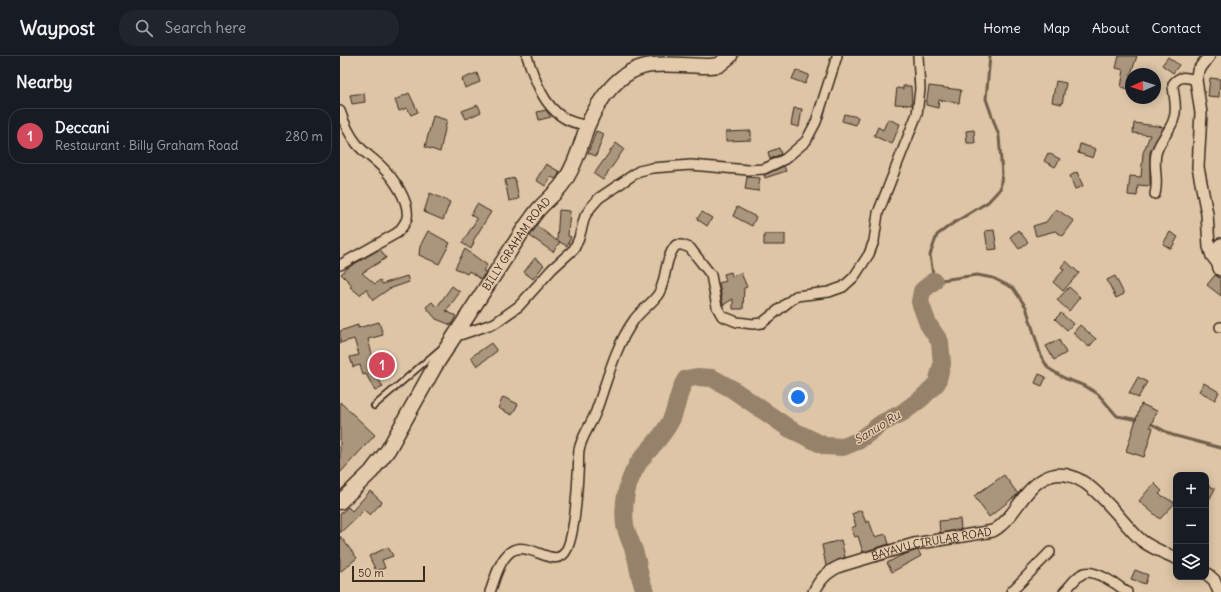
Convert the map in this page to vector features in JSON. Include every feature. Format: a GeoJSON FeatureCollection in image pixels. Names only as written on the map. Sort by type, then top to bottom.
{"type":"FeatureCollection","features":[{"type":"Feature","properties":{"kind":"highway"},"geometry":{"type":"LineString","coordinates":[[1221,246],[1218,258],[1221,268]]}},
{"type":"Feature","properties":{"kind":"main road","name":"BILLY GRAHAM ROAD"},"geometry":{"type":"LineString","coordinates":[[340,502],[371,472],[388,450],[419,393],[538,210],[554,195],[567,179],[578,156],[588,125],[606,94],[618,80],[635,70],[650,65],[719,65],[730,56]]}},
{"type":"Feature","properties":{"kind":"street"},"geometry":{"type":"LineString","coordinates":[[527,56],[536,83],[558,115],[574,124],[588,125]]}},
{"type":"Feature","properties":{"kind":"street"},"geometry":{"type":"LineString","coordinates":[[454,338],[495,323],[519,306],[552,269],[574,249],[579,238],[585,216],[591,207],[600,198],[639,171],[652,168],[691,165],[748,170],[764,169],[785,159],[806,141],[816,122],[837,56]]}},
{"type":"Feature","properties":{"kind":"street"},"geometry":{"type":"LineString","coordinates":[[490,592],[504,558],[517,548],[528,549],[554,558],[560,557],[567,550],[571,535],[578,473],[579,449],[582,440],[595,415],[610,366],[635,318],[652,303],[659,292],[668,259],[676,245],[682,245],[690,248],[711,275],[717,307],[722,316],[738,322],[753,324],[762,323],[796,296],[828,292],[843,286],[854,277],[869,254],[874,241],[878,213],[918,114],[920,89],[918,56]]}},
{"type":"Feature","properties":{"kind":"street"},"geometry":{"type":"LineString","coordinates":[[1209,56],[1198,71],[1196,80],[1201,113],[1198,167],[1208,214],[1209,247],[1212,256],[1221,268]]}},
{"type":"Feature","properties":{"kind":"street"},"geometry":{"type":"LineString","coordinates":[[1155,194],[1158,184],[1156,155],[1159,145],[1174,118],[1176,109],[1174,84],[1177,79],[1182,77],[1196,80]]}},
{"type":"Feature","properties":{"kind":"street"},"geometry":{"type":"LineString","coordinates":[[340,111],[344,122],[357,144],[382,167],[394,182],[402,196],[407,217],[404,225],[397,233],[340,265]]}},
{"type":"Feature","properties":{"kind":"street","name":"BAYAVU CIRULAR ROAD"},"geometry":{"type":"LineString","coordinates":[[814,592],[822,578],[829,571],[840,566],[914,544],[993,531],[1002,526],[1036,484],[1049,476],[1060,474],[1073,476],[1085,482],[1142,541],[1173,556]]}},
{"type":"Feature","properties":{"kind":"street"},"geometry":{"type":"LineString","coordinates":[[1011,592],[1050,552]]}},
{"type":"Feature","properties":{"kind":"street"},"geometry":{"type":"LineString","coordinates":[[1064,592],[1083,573],[1089,572],[1098,574],[1127,592]]}},
{"type":"Feature","properties":{"kind":"street"},"geometry":{"type":"LineString","coordinates":[[1209,576],[1214,580],[1219,592]]}},
{"type":"Feature","properties":{"kind":"lane"},"geometry":{"type":"LineString","coordinates":[[374,406],[454,338]]}},
{"type":"Feature","properties":{"kind":"building"},"geometry":{"type":"Polygon","coordinates":[[[1119,56],[1137,56],[1133,68],[1125,68],[1125,88],[1121,87],[1124,70],[1116,68],[1119,56]]]}},
{"type":"Feature","properties":{"kind":"building"},"geometry":{"type":"Polygon","coordinates":[[[1168,57],[1179,65],[1173,73],[1162,65],[1168,57]]]}},
{"type":"Feature","properties":{"kind":"building"},"geometry":{"type":"Polygon","coordinates":[[[796,70],[809,75],[805,84],[792,79],[796,70]]]}},
{"type":"Feature","properties":{"kind":"building"},"geometry":{"type":"Polygon","coordinates":[[[477,73],[480,82],[465,88],[462,79],[477,73]]]}},
{"type":"Feature","properties":{"kind":"building"},"geometry":{"type":"Polygon","coordinates":[[[1210,78],[1220,79],[1219,97],[1208,96],[1210,78]]]}},
{"type":"Feature","properties":{"kind":"building"},"geometry":{"type":"Polygon","coordinates":[[[1056,81],[1066,83],[1062,104],[1052,102],[1056,81]]]}},
{"type":"Feature","properties":{"kind":"building"},"geometry":{"type":"Polygon","coordinates":[[[903,86],[911,86],[912,105],[895,104],[897,88],[903,89],[903,86]]]}},
{"type":"Feature","properties":{"kind":"building"},"geometry":{"type":"Polygon","coordinates":[[[929,86],[961,90],[959,103],[939,100],[938,108],[926,105],[929,86]]]}},
{"type":"Feature","properties":{"kind":"building"},"geometry":{"type":"Polygon","coordinates":[[[364,93],[365,102],[352,104],[350,95],[364,93]]]}},
{"type":"Feature","properties":{"kind":"building"},"geometry":{"type":"Polygon","coordinates":[[[409,93],[418,112],[411,115],[407,108],[399,111],[395,100],[409,93]]]}},
{"type":"Feature","properties":{"kind":"building"},"geometry":{"type":"Polygon","coordinates":[[[478,105],[481,112],[466,119],[462,111],[478,105]]]}},
{"type":"Feature","properties":{"kind":"building"},"geometry":{"type":"Polygon","coordinates":[[[794,108],[802,109],[799,127],[791,125],[794,108]]]}},
{"type":"Feature","properties":{"kind":"building"},"geometry":{"type":"Polygon","coordinates":[[[546,110],[551,117],[539,120],[537,112],[546,110]]]}},
{"type":"Feature","properties":{"kind":"building"},"geometry":{"type":"Polygon","coordinates":[[[844,114],[858,117],[856,125],[842,121],[844,114]]]}},
{"type":"Feature","properties":{"kind":"building"},"geometry":{"type":"Polygon","coordinates":[[[433,116],[447,120],[440,152],[425,147],[433,116]]]}},
{"type":"Feature","properties":{"kind":"building"},"geometry":{"type":"Polygon","coordinates":[[[888,119],[900,124],[892,144],[874,136],[878,127],[883,130],[888,119]]]}},
{"type":"Feature","properties":{"kind":"building"},"geometry":{"type":"Polygon","coordinates":[[[1134,123],[1164,127],[1150,152],[1150,186],[1138,185],[1137,196],[1128,195],[1130,176],[1141,177],[1143,153],[1150,135],[1133,133],[1134,123]]]}},
{"type":"Feature","properties":{"kind":"building"},"geometry":{"type":"Polygon","coordinates":[[[974,130],[975,143],[967,143],[966,131],[974,130]]]}},
{"type":"Feature","properties":{"kind":"building"},"geometry":{"type":"Polygon","coordinates":[[[596,131],[604,134],[596,156],[588,153],[596,131]]]}},
{"type":"Feature","properties":{"kind":"building"},"geometry":{"type":"Polygon","coordinates":[[[751,131],[751,140],[726,141],[726,132],[751,131]]]}},
{"type":"Feature","properties":{"kind":"building"},"geometry":{"type":"Polygon","coordinates":[[[616,143],[624,149],[603,180],[594,174],[616,143]]]}},
{"type":"Feature","properties":{"kind":"building"},"geometry":{"type":"Polygon","coordinates":[[[1080,144],[1096,149],[1093,158],[1078,153],[1080,144]]]}},
{"type":"Feature","properties":{"kind":"building"},"geometry":{"type":"Polygon","coordinates":[[[779,148],[781,154],[770,159],[768,152],[779,148]]]}},
{"type":"Feature","properties":{"kind":"building"},"geometry":{"type":"Polygon","coordinates":[[[1048,153],[1060,159],[1055,167],[1044,161],[1048,153]]]}},
{"type":"Feature","properties":{"kind":"building"},"geometry":{"type":"Polygon","coordinates":[[[546,164],[560,172],[556,179],[551,177],[545,186],[536,180],[546,164]]]}},
{"type":"Feature","properties":{"kind":"building"},"geometry":{"type":"Polygon","coordinates":[[[784,166],[786,171],[765,178],[764,175],[784,166]]]}},
{"type":"Feature","properties":{"kind":"building"},"geometry":{"type":"Polygon","coordinates":[[[1077,172],[1083,186],[1075,189],[1070,176],[1077,172]]]}},
{"type":"Feature","properties":{"kind":"building"},"geometry":{"type":"Polygon","coordinates":[[[747,177],[760,178],[758,191],[745,189],[747,177]]]}},
{"type":"Feature","properties":{"kind":"building"},"geometry":{"type":"Polygon","coordinates":[[[515,178],[519,199],[509,201],[505,180],[515,178]]]}},
{"type":"Feature","properties":{"kind":"building"},"geometry":{"type":"Polygon","coordinates":[[[430,193],[450,202],[443,220],[424,212],[430,193]]]}},
{"type":"Feature","properties":{"kind":"building"},"geometry":{"type":"Polygon","coordinates":[[[477,204],[491,212],[473,241],[474,242],[471,249],[462,243],[477,219],[471,215],[477,204]]]}},
{"type":"Feature","properties":{"kind":"building"},"geometry":{"type":"Polygon","coordinates":[[[737,207],[756,217],[752,226],[733,216],[737,207]]]}},
{"type":"Feature","properties":{"kind":"building"},"geometry":{"type":"Polygon","coordinates":[[[1056,209],[1074,221],[1063,236],[1055,231],[1036,236],[1033,226],[1046,222],[1056,209]]]}},
{"type":"Feature","properties":{"kind":"building"},"geometry":{"type":"Polygon","coordinates":[[[559,210],[570,211],[568,236],[571,237],[567,246],[560,242],[553,252],[530,236],[537,226],[557,241],[559,210]]]}},
{"type":"Feature","properties":{"kind":"building"},"geometry":{"type":"Polygon","coordinates":[[[702,212],[712,218],[707,226],[697,219],[702,212]]]}},
{"type":"Feature","properties":{"kind":"building"},"geometry":{"type":"Polygon","coordinates":[[[994,230],[997,249],[988,250],[985,231],[994,230]]]}},
{"type":"Feature","properties":{"kind":"building"},"geometry":{"type":"Polygon","coordinates":[[[1018,230],[1028,242],[1019,249],[1010,237],[1018,230]]]}},
{"type":"Feature","properties":{"kind":"building"},"geometry":{"type":"Polygon","coordinates":[[[428,231],[450,243],[439,264],[419,255],[420,246],[428,231]]]}},
{"type":"Feature","properties":{"kind":"building"},"geometry":{"type":"Polygon","coordinates":[[[1170,232],[1178,237],[1171,249],[1163,244],[1170,232]]]}},
{"type":"Feature","properties":{"kind":"building"},"geometry":{"type":"Polygon","coordinates":[[[764,234],[785,234],[785,245],[764,245],[764,234]]]}},
{"type":"Feature","properties":{"kind":"building"},"geometry":{"type":"Polygon","coordinates":[[[380,249],[386,258],[362,273],[375,284],[380,280],[382,284],[407,276],[409,282],[389,289],[373,300],[366,289],[360,295],[350,287],[352,285],[341,274],[349,267],[380,249]]]}},
{"type":"Feature","properties":{"kind":"building"},"geometry":{"type":"Polygon","coordinates":[[[465,249],[487,265],[483,271],[486,272],[481,279],[469,271],[467,274],[455,268],[465,249]]]}},
{"type":"Feature","properties":{"kind":"building"},"geometry":{"type":"Polygon","coordinates":[[[535,258],[544,265],[533,279],[524,272],[535,258]]]}},
{"type":"Feature","properties":{"kind":"building"},"geometry":{"type":"Polygon","coordinates":[[[1066,261],[1079,273],[1063,291],[1053,282],[1064,270],[1061,267],[1066,261]]]}},
{"type":"Feature","properties":{"kind":"building"},"geometry":{"type":"Polygon","coordinates":[[[731,272],[732,276],[741,273],[747,287],[744,288],[743,309],[733,309],[733,299],[723,305],[719,283],[726,281],[724,274],[731,272]]]}},
{"type":"Feature","properties":{"kind":"building"},"geometry":{"type":"Polygon","coordinates":[[[1215,275],[1221,279],[1221,296],[1207,285],[1215,275]]]}},
{"type":"Feature","properties":{"kind":"building"},"geometry":{"type":"Polygon","coordinates":[[[1115,276],[1124,294],[1116,298],[1107,280],[1115,276]]]}},
{"type":"Feature","properties":{"kind":"building"},"geometry":{"type":"Polygon","coordinates":[[[452,286],[460,292],[446,311],[456,316],[451,325],[436,319],[426,307],[432,302],[437,307],[452,286]]]}},
{"type":"Feature","properties":{"kind":"building"},"geometry":{"type":"Polygon","coordinates":[[[1069,287],[1080,297],[1069,311],[1057,300],[1069,287]]]}},
{"type":"Feature","properties":{"kind":"building"},"geometry":{"type":"Polygon","coordinates":[[[1061,313],[1073,324],[1067,330],[1055,319],[1061,313]]]}},
{"type":"Feature","properties":{"kind":"building"},"geometry":{"type":"Polygon","coordinates":[[[379,322],[383,335],[368,339],[376,370],[374,371],[383,387],[375,391],[366,374],[363,375],[360,365],[353,367],[350,357],[359,355],[354,339],[340,343],[340,331],[358,325],[358,328],[379,322]]]}},
{"type":"Feature","properties":{"kind":"building"},"geometry":{"type":"Polygon","coordinates":[[[1080,325],[1096,339],[1089,347],[1073,333],[1080,325]]]}},
{"type":"Feature","properties":{"kind":"building"},"geometry":{"type":"Polygon","coordinates":[[[1059,340],[1066,353],[1054,360],[1046,346],[1059,340]]]}},
{"type":"Feature","properties":{"kind":"building"},"geometry":{"type":"Polygon","coordinates":[[[491,343],[497,351],[477,366],[471,357],[491,343]]]}},
{"type":"Feature","properties":{"kind":"building"},"geometry":{"type":"Polygon","coordinates":[[[1039,374],[1046,377],[1042,386],[1035,383],[1039,374]]]}},
{"type":"Feature","properties":{"kind":"building"},"geometry":{"type":"Polygon","coordinates":[[[1138,377],[1147,382],[1138,398],[1129,393],[1138,377]]]}},
{"type":"Feature","properties":{"kind":"building"},"geometry":{"type":"Polygon","coordinates":[[[1204,383],[1219,392],[1215,400],[1199,391],[1204,383]]]}},
{"type":"Feature","properties":{"kind":"building"},"geometry":{"type":"Polygon","coordinates":[[[503,397],[518,404],[512,415],[498,408],[503,397]]]}},
{"type":"Feature","properties":{"kind":"building"},"geometry":{"type":"Polygon","coordinates":[[[340,402],[375,435],[340,473],[340,402]]]}},
{"type":"Feature","properties":{"kind":"building"},"geometry":{"type":"Polygon","coordinates":[[[1141,404],[1157,411],[1150,427],[1153,428],[1144,457],[1126,451],[1141,404]]]}},
{"type":"Feature","properties":{"kind":"building"},"geometry":{"type":"Polygon","coordinates":[[[1004,475],[1018,494],[989,517],[974,496],[1004,475]]]}},
{"type":"Feature","properties":{"kind":"building"},"geometry":{"type":"Polygon","coordinates":[[[1154,483],[1162,491],[1159,494],[1173,502],[1173,505],[1160,519],[1139,501],[1154,483]]]}},
{"type":"Feature","properties":{"kind":"building"},"geometry":{"type":"Polygon","coordinates":[[[1209,486],[1215,489],[1209,500],[1209,486]]]}},
{"type":"Feature","properties":{"kind":"building"},"geometry":{"type":"Polygon","coordinates":[[[370,491],[382,502],[370,515],[364,510],[340,533],[340,514],[348,507],[352,511],[370,491]]]}},
{"type":"Feature","properties":{"kind":"building"},"geometry":{"type":"Polygon","coordinates":[[[861,510],[866,523],[869,521],[875,537],[886,534],[889,544],[863,552],[858,536],[855,537],[851,528],[856,526],[852,514],[861,510]]]}},
{"type":"Feature","properties":{"kind":"building"},"geometry":{"type":"Polygon","coordinates":[[[960,519],[961,529],[940,533],[939,521],[960,519]]]}},
{"type":"Feature","properties":{"kind":"building"},"geometry":{"type":"Polygon","coordinates":[[[340,536],[357,558],[340,572],[340,536]]]}},
{"type":"Feature","properties":{"kind":"building"},"geometry":{"type":"Polygon","coordinates":[[[841,540],[845,557],[826,566],[822,545],[841,540]]]}},
{"type":"Feature","properties":{"kind":"building"},"geometry":{"type":"Polygon","coordinates":[[[388,547],[393,556],[382,560],[385,568],[376,571],[369,556],[388,547]]]}},
{"type":"Feature","properties":{"kind":"building"},"geometry":{"type":"Polygon","coordinates":[[[918,550],[921,556],[892,572],[887,563],[900,556],[918,550]]]}},
{"type":"Feature","properties":{"kind":"building"},"geometry":{"type":"Polygon","coordinates":[[[1135,570],[1148,575],[1145,584],[1131,579],[1135,570]]]}},
{"type":"Feature","properties":{"kind":"waterway"},"geometry":{"type":"LineString","coordinates":[[990,56],[986,99],[999,136],[1002,174],[1000,189],[988,202],[937,235],[930,255],[934,281],[977,275],[993,278],[1013,288],[1026,307],[1041,356],[1048,368],[1064,378],[1085,386],[1098,394],[1117,416],[1139,420]]}},
{"type":"Feature","properties":{"kind":"waterway","name":"Sanuo Ru"},"geometry":{"type":"LineString","coordinates":[[646,592],[625,525],[625,498],[637,465],[661,436],[673,417],[681,389],[686,379],[697,377],[712,378],[732,389],[790,429],[825,446],[843,447],[858,441],[882,423],[902,413],[922,398],[937,383],[942,364],[940,342],[928,324],[920,302],[922,291],[934,281]]}},
{"type":"Feature","properties":{"kind":"waterway"},"geometry":{"type":"LineString","coordinates":[[1148,422],[1172,435],[1221,448]]}},
{"type":"Feature","properties":{"kind":"place","name":"Deccani"},"geometry":{"type":"Point","coordinates":[382,365]}}]}
